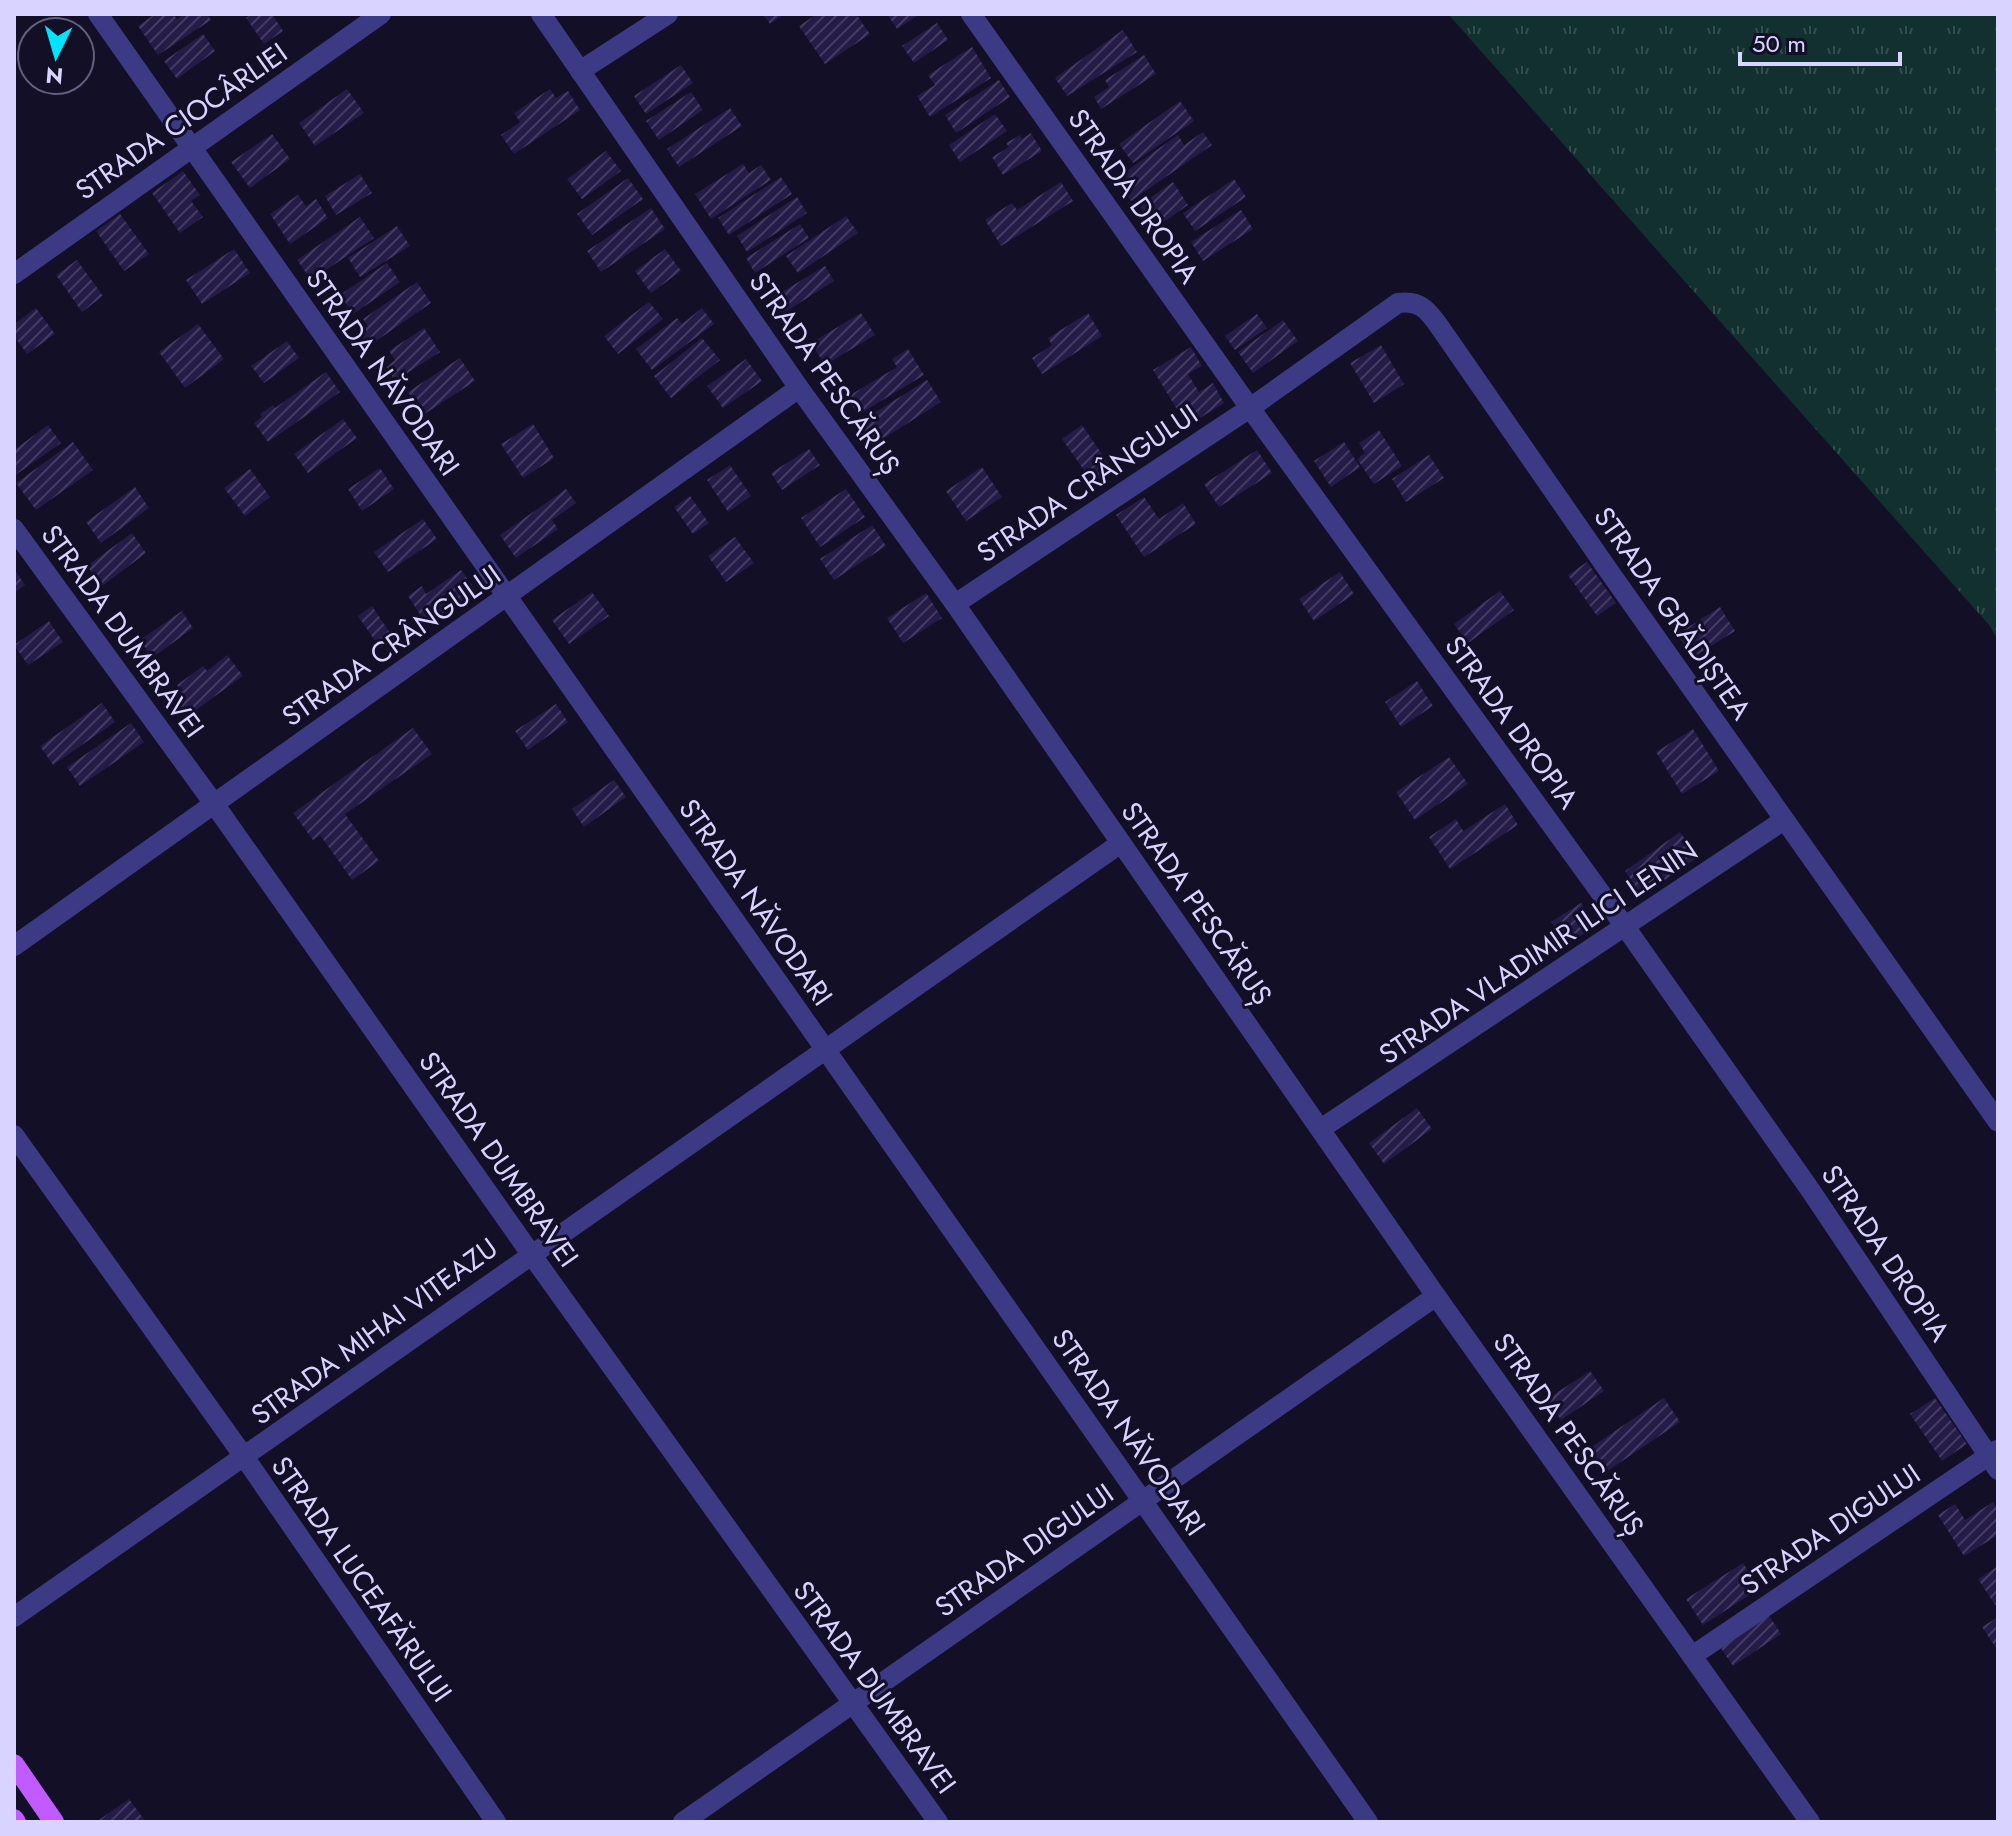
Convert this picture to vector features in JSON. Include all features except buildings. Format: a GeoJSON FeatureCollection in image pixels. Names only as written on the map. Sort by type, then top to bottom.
{"type":"FeatureCollection","features":[{"type":"Feature","properties":{"kind":"main road"},"geometry":{"type":"LineString","coordinates":[[14,1764],[54,1822]]}},
{"type":"Feature","properties":{"kind":"street","name":"STRADA NĂVODARI"},"geometry":{"type":"LineString","coordinates":[[98,14],[1368,1822]]}},
{"type":"Feature","properties":{"kind":"street","name":"STRADA CIOCÂRLIEI"},"geometry":{"type":"LineString","coordinates":[[14,274],[381,14]]}},
{"type":"Feature","properties":{"kind":"street","name":"STRADA PESCĂRUȘ"},"geometry":{"type":"LineString","coordinates":[[541,14],[799,388],[955,604],[1322,1128],[1436,1296],[1810,1822]]}},
{"type":"Feature","properties":{"kind":"street"},"geometry":{"type":"LineString","coordinates":[[580,71],[668,14]]}},
{"type":"Feature","properties":{"kind":"street","name":"STRADA DROPIA"},"geometry":{"type":"LineString","coordinates":[[971,14],[1250,408],[1626,928],[1995,1458]]}},
{"type":"Feature","properties":{"kind":"street","name":"STRADA GRĂDIȘTEA"},"geometry":{"type":"LineString","coordinates":[[1250,408],[1398,303],[1411,301],[1427,309],[1998,1122]]}},
{"type":"Feature","properties":{"kind":"street","name":"STRADA CRÂNGULUI"},"geometry":{"type":"LineString","coordinates":[[14,946],[799,388]]}},
{"type":"Feature","properties":{"kind":"street","name":"STRADA CRÂNGULUI"},"geometry":{"type":"LineString","coordinates":[[955,604],[1250,408]]}},
{"type":"Feature","properties":{"kind":"street","name":"STRADA DUMBRAVEI"},"geometry":{"type":"LineString","coordinates":[[14,529],[215,805],[531,1254],[938,1822]]}},
{"type":"Feature","properties":{"kind":"street","name":"STRADA VLADIMIR ILICI LENIN"},"geometry":{"type":"LineString","coordinates":[[1322,1128],[1784,820]]}},
{"type":"Feature","properties":{"kind":"street","name":"STRADA MIHAI VITEAZU"},"geometry":{"type":"LineString","coordinates":[[14,1617],[1121,843]]}},
{"type":"Feature","properties":{"kind":"street","name":"STRADA LUCEAFĂRULUI"},"geometry":{"type":"LineString","coordinates":[[14,1135],[245,1458],[496,1822]]}},
{"type":"Feature","properties":{"kind":"street","name":"STRADA DIGULUI"},"geometry":{"type":"LineString","coordinates":[[683,1822],[1436,1296]]}},
{"type":"Feature","properties":{"kind":"street","name":"STRADA DIGULUI"},"geometry":{"type":"LineString","coordinates":[[1692,1656],[1995,1458]]}},
{"type":"Feature","properties":{"kind":"green space"},"geometry":{"type":"Polygon","coordinates":[[[1448,14],[1998,14],[1998,640],[1989,625],[1448,14]]]}}]}
